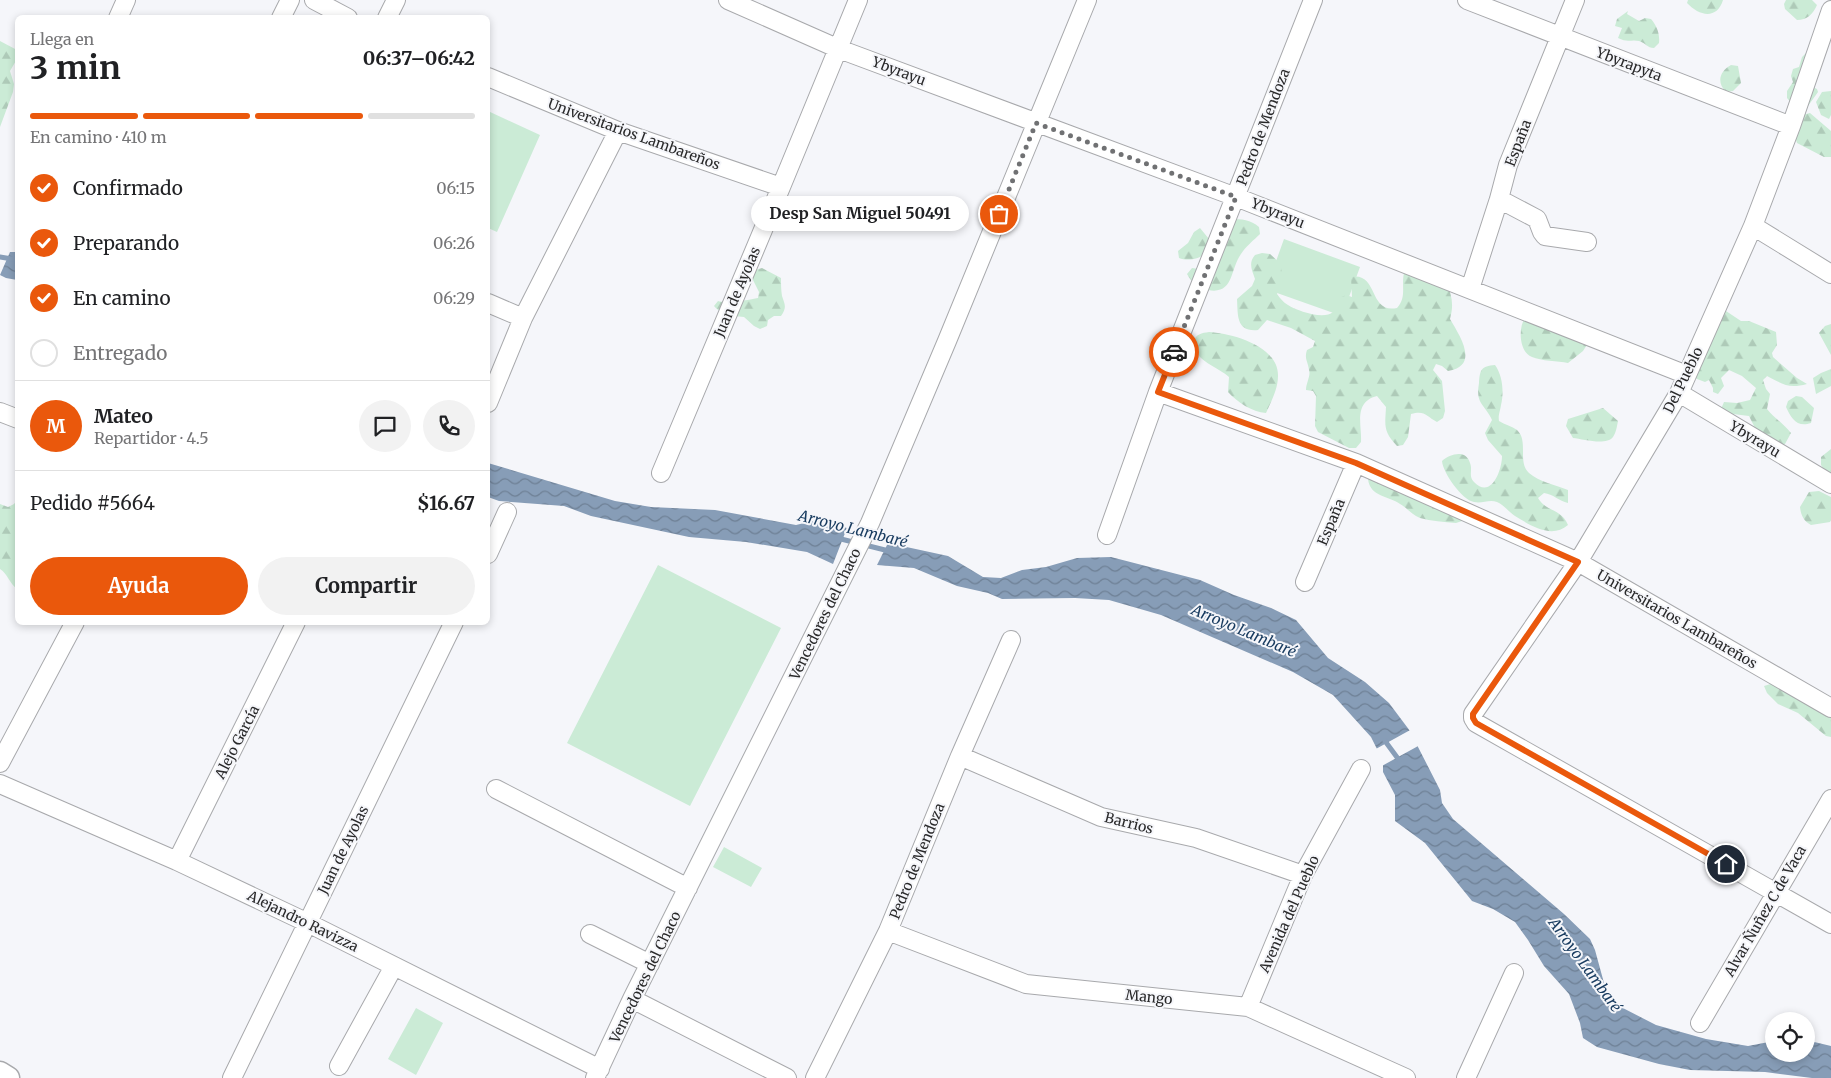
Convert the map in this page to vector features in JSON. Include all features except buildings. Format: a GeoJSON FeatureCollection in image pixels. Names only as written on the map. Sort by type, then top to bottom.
{"type":"FeatureCollection","features":[{"type":"Feature","properties":{"kind":"main road"},"geometry":{"type":"LineString","coordinates":[[0,1074],[8,1078]]}},
{"type":"Feature","properties":{"kind":"street"},"geometry":{"type":"LineString","coordinates":[[119,15],[126,0]]}},
{"type":"Feature","properties":{"kind":"street"},"geometry":{"type":"LineString","coordinates":[[282,15],[290,0]]}},
{"type":"Feature","properties":{"kind":"street"},"geometry":{"type":"LineString","coordinates":[[314,0],[342,15]]}},
{"type":"Feature","properties":{"kind":"street"},"geometry":{"type":"LineString","coordinates":[[389,15],[396,0]]}},
{"type":"Feature","properties":{"kind":"street","name":"Ybyrayu"},"geometry":{"type":"LineString","coordinates":[[728,0],[839,49],[1236,197],[1687,375]]}},
{"type":"Feature","properties":{"kind":"street","name":"Juan de Ayolas"},"geometry":{"type":"LineString","coordinates":[[661,473],[782,188],[858,0]]}},
{"type":"Feature","properties":{"kind":"street","name":"Vencedores del Chaco"},"geometry":{"type":"LineString","coordinates":[[598,1073],[632,999],[870,523],[1087,0]]}},
{"type":"Feature","properties":{"kind":"street","name":"Pedro de Mendoza"},"geometry":{"type":"LineString","coordinates":[[1107,535],[1158,392],[1313,0]]}},
{"type":"Feature","properties":{"kind":"street","name":"Ybyrapyta"},"geometry":{"type":"LineString","coordinates":[[1467,0],[1791,126]]}},
{"type":"Feature","properties":{"kind":"street","name":"España"},"geometry":{"type":"LineString","coordinates":[[1470,289],[1499,199],[1508,164],[1575,0]]}},
{"type":"Feature","properties":{"kind":"street","name":"Del Pueblo"},"geometry":{"type":"LineString","coordinates":[[1776,892],[1476,723],[1473,714],[1578,562],[1679,393],[1753,226],[1791,126],[1831,10]]}},
{"type":"Feature","properties":{"kind":"street","name":"Universitarios Lambareños"},"geometry":{"type":"LineString","coordinates":[[490,78],[618,131],[782,188]]}},
{"type":"Feature","properties":{"kind":"street"},"geometry":{"type":"LineString","coordinates":[[490,399],[523,318],[618,131]]}},
{"type":"Feature","properties":{"kind":"street"},"geometry":{"type":"LineString","coordinates":[[1499,199],[1537,219],[1545,236],[1587,242]]}},
{"type":"Feature","properties":{"kind":"street"},"geometry":{"type":"LineString","coordinates":[[1753,226],[1831,274]]}},
{"type":"Feature","properties":{"kind":"street"},"geometry":{"type":"LineString","coordinates":[[490,304],[523,318]]}},
{"type":"Feature","properties":{"kind":"street","name":"Universitarios Lambareños"},"geometry":{"type":"LineString","coordinates":[[1158,392],[1356,463],[1578,562],[1831,708]]}},
{"type":"Feature","properties":{"kind":"street","name":"Ybyrayu"},"geometry":{"type":"LineString","coordinates":[[1679,393],[1831,484]]}},
{"type":"Feature","properties":{"kind":"street"},"geometry":{"type":"LineString","coordinates":[[0,412],[15,419]]}},
{"type":"Feature","properties":{"kind":"street","name":"España"},"geometry":{"type":"LineString","coordinates":[[1305,582],[1356,463]]}},
{"type":"Feature","properties":{"kind":"street"},"geometry":{"type":"LineString","coordinates":[[490,550],[507,512]]}},
{"type":"Feature","properties":{"kind":"street"},"geometry":{"type":"LineString","coordinates":[[0,763],[73,625]]}},
{"type":"Feature","properties":{"kind":"street","name":"Alejo García"},"geometry":{"type":"LineString","coordinates":[[177,861],[295,625]]}},
{"type":"Feature","properties":{"kind":"street","name":"Juan de Ayolas"},"geometry":{"type":"LineString","coordinates":[[232,1078],[453,625]]}},
{"type":"Feature","properties":{"kind":"street","name":"Pedro de Mendoza"},"geometry":{"type":"LineString","coordinates":[[814,1078],[888,931],[960,756],[1011,640]]}},
{"type":"Feature","properties":{"kind":"street","name":"Barrios"},"geometry":{"type":"LineString","coordinates":[[960,756],[1101,817],[1196,838],[1304,875]]}},
{"type":"Feature","properties":{"kind":"street","name":"Avenida del Pueblo"},"geometry":{"type":"LineString","coordinates":[[1248,1007],[1304,875],[1362,769]]}},
{"type":"Feature","properties":{"kind":"street","name":"Alejandro Ravizza"},"geometry":{"type":"LineString","coordinates":[[0,784],[177,861],[308,922],[598,1073]]}},
{"type":"Feature","properties":{"kind":"street"},"geometry":{"type":"LineString","coordinates":[[496,789],[688,888]]}},
{"type":"Feature","properties":{"kind":"street","name":"Alvar Ñuñez C de Vaca"},"geometry":{"type":"LineString","coordinates":[[1700,1023],[1831,798]]}},
{"type":"Feature","properties":{"kind":"street"},"geometry":{"type":"LineString","coordinates":[[1776,892],[1831,924]]}},
{"type":"Feature","properties":{"kind":"street","name":"Mango"},"geometry":{"type":"LineString","coordinates":[[888,931],[1026,984],[1248,1007],[1406,1078]]}},
{"type":"Feature","properties":{"kind":"street"},"geometry":{"type":"LineString","coordinates":[[590,934],[650,964]]}},
{"type":"Feature","properties":{"kind":"street"},"geometry":{"type":"LineString","coordinates":[[339,1066],[394,966]]}},
{"type":"Feature","properties":{"kind":"street"},"geometry":{"type":"LineString","coordinates":[[1466,1078],[1514,973]]}},
{"type":"Feature","properties":{"kind":"street"},"geometry":{"type":"LineString","coordinates":[[632,999],[787,1078]]}},
{"type":"Feature","properties":{"kind":"green space"},"geometry":{"type":"Polygon","coordinates":[[[1688,0],[1723,0],[1717,11],[1707,14],[1697,11],[1687,3],[1688,0]]]}},
{"type":"Feature","properties":{"kind":"green space"},"geometry":{"type":"Polygon","coordinates":[[[1786,0],[1812,0],[1817,5],[1809,16],[1797,20],[1785,9],[1784,4],[1786,0]]]}},
{"type":"Feature","properties":{"kind":"green space"},"geometry":{"type":"Polygon","coordinates":[[[1628,11],[1627,14],[1639,21],[1645,18],[1651,19],[1658,30],[1659,43],[1654,48],[1639,41],[1618,38],[1622,28],[1615,26],[1617,19],[1628,11]]]}},
{"type":"Feature","properties":{"kind":"green space"},"geometry":{"type":"Polygon","coordinates":[[[0,41],[15,49],[15,62],[10,71],[14,84],[13,92],[0,127],[0,41]]]}},
{"type":"Feature","properties":{"kind":"green space"},"geometry":{"type":"Polygon","coordinates":[[[1809,50],[1811,86],[1817,89],[1818,92],[1805,108],[1793,105],[1787,98],[1787,91],[1793,82],[1791,76],[1793,69],[1799,67],[1802,57],[1809,50]]]}},
{"type":"Feature","properties":{"kind":"green space"},"geometry":{"type":"Polygon","coordinates":[[[1731,65],[1738,66],[1741,83],[1733,91],[1726,92],[1720,81],[1724,70],[1731,65]]]}},
{"type":"Feature","properties":{"kind":"green space"},"geometry":{"type":"Polygon","coordinates":[[[1831,91],[1831,115],[1829,119],[1821,115],[1816,102],[1822,92],[1831,91]]]}},
{"type":"Feature","properties":{"kind":"green space"},"geometry":{"type":"Polygon","coordinates":[[[490,112],[540,135],[497,232],[490,229],[490,112]]]}},
{"type":"Feature","properties":{"kind":"green space"},"geometry":{"type":"Polygon","coordinates":[[[1810,113],[1831,131],[1831,157],[1824,157],[1797,143],[1792,128],[1798,116],[1810,113]]]}},
{"type":"Feature","properties":{"kind":"green space"},"geometry":{"type":"Polygon","coordinates":[[[1224,219],[1251,222],[1259,227],[1260,234],[1241,254],[1230,280],[1223,289],[1216,291],[1204,289],[1195,285],[1187,274],[1192,268],[1199,269],[1224,219]]]}},
{"type":"Feature","properties":{"kind":"green space"},"geometry":{"type":"Polygon","coordinates":[[[1200,228],[1209,239],[1206,252],[1200,257],[1193,259],[1179,258],[1178,251],[1188,243],[1194,232],[1200,228]]]}},
{"type":"Feature","properties":{"kind":"green space"},"geometry":{"type":"Polygon","coordinates":[[[1284,239],[1360,267],[1342,316],[1266,289],[1284,239]]]}},
{"type":"Feature","properties":{"kind":"green space"},"geometry":{"type":"Polygon","coordinates":[[[1262,253],[1270,254],[1281,264],[1282,278],[1277,294],[1281,299],[1292,307],[1317,315],[1333,312],[1339,298],[1346,295],[1352,297],[1351,277],[1360,277],[1366,281],[1377,300],[1388,308],[1397,308],[1402,300],[1404,273],[1425,274],[1446,282],[1452,300],[1450,319],[1462,342],[1465,357],[1463,363],[1458,368],[1448,371],[1436,364],[1433,370],[1442,381],[1445,411],[1443,418],[1437,422],[1422,413],[1411,414],[1408,437],[1403,445],[1397,446],[1387,432],[1386,407],[1377,396],[1369,399],[1362,409],[1360,415],[1361,442],[1356,448],[1349,448],[1318,432],[1315,426],[1316,396],[1313,391],[1306,390],[1309,372],[1306,353],[1307,350],[1313,347],[1315,341],[1291,328],[1267,320],[1258,330],[1251,330],[1242,326],[1238,317],[1237,299],[1252,286],[1255,279],[1251,267],[1252,261],[1255,255],[1262,253]]]}},
{"type":"Feature","properties":{"kind":"green space"},"geometry":{"type":"Polygon","coordinates":[[[762,268],[781,278],[785,306],[781,316],[774,316],[768,320],[767,326],[760,329],[744,317],[724,314],[714,306],[718,301],[732,302],[758,298],[759,292],[751,276],[755,270],[762,268]]]}},
{"type":"Feature","properties":{"kind":"green space"},"geometry":{"type":"Polygon","coordinates":[[[1723,309],[1741,321],[1749,321],[1776,332],[1777,345],[1772,353],[1773,357],[1797,378],[1807,384],[1790,386],[1767,376],[1763,380],[1770,394],[1767,409],[1791,433],[1785,444],[1778,449],[1763,444],[1749,416],[1725,413],[1721,409],[1724,402],[1737,403],[1750,400],[1756,388],[1742,376],[1729,370],[1721,378],[1724,386],[1718,394],[1713,392],[1709,380],[1705,382],[1697,379],[1692,374],[1723,309]]]}},
{"type":"Feature","properties":{"kind":"green space"},"geometry":{"type":"Polygon","coordinates":[[[1525,318],[1590,340],[1583,351],[1568,363],[1532,357],[1524,350],[1522,345],[1521,328],[1525,318]]]}},
{"type":"Feature","properties":{"kind":"green space"},"geometry":{"type":"Polygon","coordinates":[[[1831,324],[1831,355],[1819,333],[1825,326],[1831,324]]]}},
{"type":"Feature","properties":{"kind":"green space"},"geometry":{"type":"Polygon","coordinates":[[[1209,332],[1241,338],[1262,349],[1271,357],[1276,366],[1278,381],[1266,413],[1250,409],[1236,399],[1228,392],[1229,377],[1197,354],[1194,342],[1196,337],[1201,333],[1209,332]]]}},
{"type":"Feature","properties":{"kind":"green space"},"geometry":{"type":"Polygon","coordinates":[[[1495,365],[1500,374],[1503,390],[1499,421],[1517,430],[1520,435],[1526,468],[1529,473],[1538,479],[1568,490],[1568,503],[1544,493],[1538,498],[1545,506],[1558,513],[1565,520],[1568,525],[1562,529],[1555,531],[1541,530],[1515,516],[1497,502],[1474,502],[1469,500],[1454,485],[1443,466],[1442,461],[1453,455],[1461,454],[1465,456],[1471,466],[1472,480],[1480,487],[1486,488],[1498,475],[1502,456],[1488,440],[1485,433],[1492,420],[1481,403],[1478,393],[1482,370],[1487,366],[1495,365]]]}},
{"type":"Feature","properties":{"kind":"green space"},"geometry":{"type":"Polygon","coordinates":[[[1831,369],[1831,386],[1816,394],[1813,378],[1831,369]]]}},
{"type":"Feature","properties":{"kind":"green space"},"geometry":{"type":"Polygon","coordinates":[[[1796,396],[1802,397],[1814,408],[1811,423],[1798,423],[1788,411],[1786,407],[1788,401],[1796,396]]]}},
{"type":"Feature","properties":{"kind":"green space"},"geometry":{"type":"Polygon","coordinates":[[[1603,408],[1618,421],[1616,431],[1610,440],[1600,442],[1573,438],[1566,426],[1568,419],[1603,408]]]}},
{"type":"Feature","properties":{"kind":"green space"},"geometry":{"type":"Polygon","coordinates":[[[1831,449],[1831,475],[1827,474],[1821,465],[1821,457],[1831,449]]]}},
{"type":"Feature","properties":{"kind":"green space"},"geometry":{"type":"Polygon","coordinates":[[[1373,476],[1466,515],[1462,521],[1456,523],[1420,518],[1396,501],[1376,493],[1369,485],[1368,479],[1373,476]]]}},
{"type":"Feature","properties":{"kind":"green space"},"geometry":{"type":"Polygon","coordinates":[[[1819,491],[1831,497],[1831,520],[1830,522],[1811,525],[1803,518],[1800,507],[1809,492],[1819,491]]]}},
{"type":"Feature","properties":{"kind":"green space"},"geometry":{"type":"Polygon","coordinates":[[[15,503],[15,587],[0,569],[0,504],[8,507],[15,503]]]}},
{"type":"Feature","properties":{"kind":"green space"},"geometry":{"type":"Polygon","coordinates":[[[658,565],[781,628],[690,806],[567,743],[658,565]]]}},
{"type":"Feature","properties":{"kind":"green space"},"geometry":{"type":"Polygon","coordinates":[[[1777,682],[1831,715],[1831,737],[1826,736],[1798,713],[1778,704],[1767,693],[1764,686],[1777,682]]]}},
{"type":"Feature","properties":{"kind":"green space"},"geometry":{"type":"Polygon","coordinates":[[[724,847],[762,868],[751,887],[713,867],[724,847]]]}},
{"type":"Feature","properties":{"kind":"green space"},"geometry":{"type":"Polygon","coordinates":[[[416,1008],[443,1023],[416,1075],[388,1059],[416,1008]]]}},
{"type":"Feature","properties":{"kind":"water"},"geometry":{"type":"Polygon","coordinates":[[[10,252],[15,252],[15,280],[0,275],[10,252]]]}},
{"type":"Feature","properties":{"kind":"water"},"geometry":{"type":"Polygon","coordinates":[[[490,464],[615,501],[651,507],[715,510],[796,525],[821,519],[847,528],[833,564],[807,552],[746,542],[689,537],[591,516],[564,506],[499,501],[490,498],[490,464]]]}},
{"type":"Feature","properties":{"kind":"water"},"geometry":{"type":"Polygon","coordinates":[[[888,543],[948,556],[983,577],[1001,578],[1022,570],[1046,567],[1077,558],[1111,557],[1200,580],[1296,620],[1328,658],[1365,682],[1389,703],[1410,731],[1378,751],[1371,737],[1333,695],[1293,672],[1161,615],[1109,600],[1075,598],[1002,599],[988,593],[957,586],[914,568],[877,565],[888,543]]]}},
{"type":"Feature","properties":{"kind":"water"},"geometry":{"type":"Polygon","coordinates":[[[1417,745],[1440,790],[1442,803],[1453,819],[1564,914],[1590,939],[1595,950],[1607,994],[1617,1005],[1656,1025],[1706,1039],[1748,1046],[1765,1043],[1765,1062],[1815,1062],[1815,1042],[1831,1046],[1831,1078],[1812,1078],[1765,1072],[1690,1070],[1659,1064],[1597,1047],[1583,1038],[1580,1023],[1569,994],[1544,966],[1515,922],[1493,909],[1472,901],[1425,843],[1395,821],[1395,795],[1383,772],[1383,764],[1417,745]]]}},
{"type":"Feature","properties":{"kind":"pier"},"geometry":{"type":"Polygon","coordinates":[[[1412,729],[1411,733],[1379,753],[1374,750],[1412,729]]]}},
{"type":"Feature","properties":{"kind":"pier"},"geometry":{"type":"Polygon","coordinates":[[[1417,742],[1420,745],[1380,767],[1381,762],[1417,742]]]}},
{"type":"Feature","properties":{"kind":"waterway","name":"Arroyo Lambaré"},"geometry":{"type":"LineString","coordinates":[[0,257],[15,260]]}},
{"type":"Feature","properties":{"kind":"waterway","name":"Arroyo Lambaré"},"geometry":{"type":"LineString","coordinates":[[837,538],[889,551]]}},
{"type":"Feature","properties":{"kind":"waterway","name":"Arroyo Lambaré"},"geometry":{"type":"LineString","coordinates":[[1385,741],[1399,760]]}},
{"type":"Feature","properties":{"kind":"way so far"},"geometry":{"type":"LineString","coordinates":[[999,214],[1036,123],[1236,197],[1174,352]]}},
{"type":"Feature","properties":{"kind":"place","name":"Desp San Miguel 50491"},"geometry":{"type":"Point","coordinates":[999,214]}},
{"type":"Feature","properties":{"kind":"route"},"geometry":{"type":"LineString","coordinates":[[1174,352],[1158,392],[1356,463],[1578,562],[1473,714],[1473,718],[1476,723],[1726,864]]}}]}
